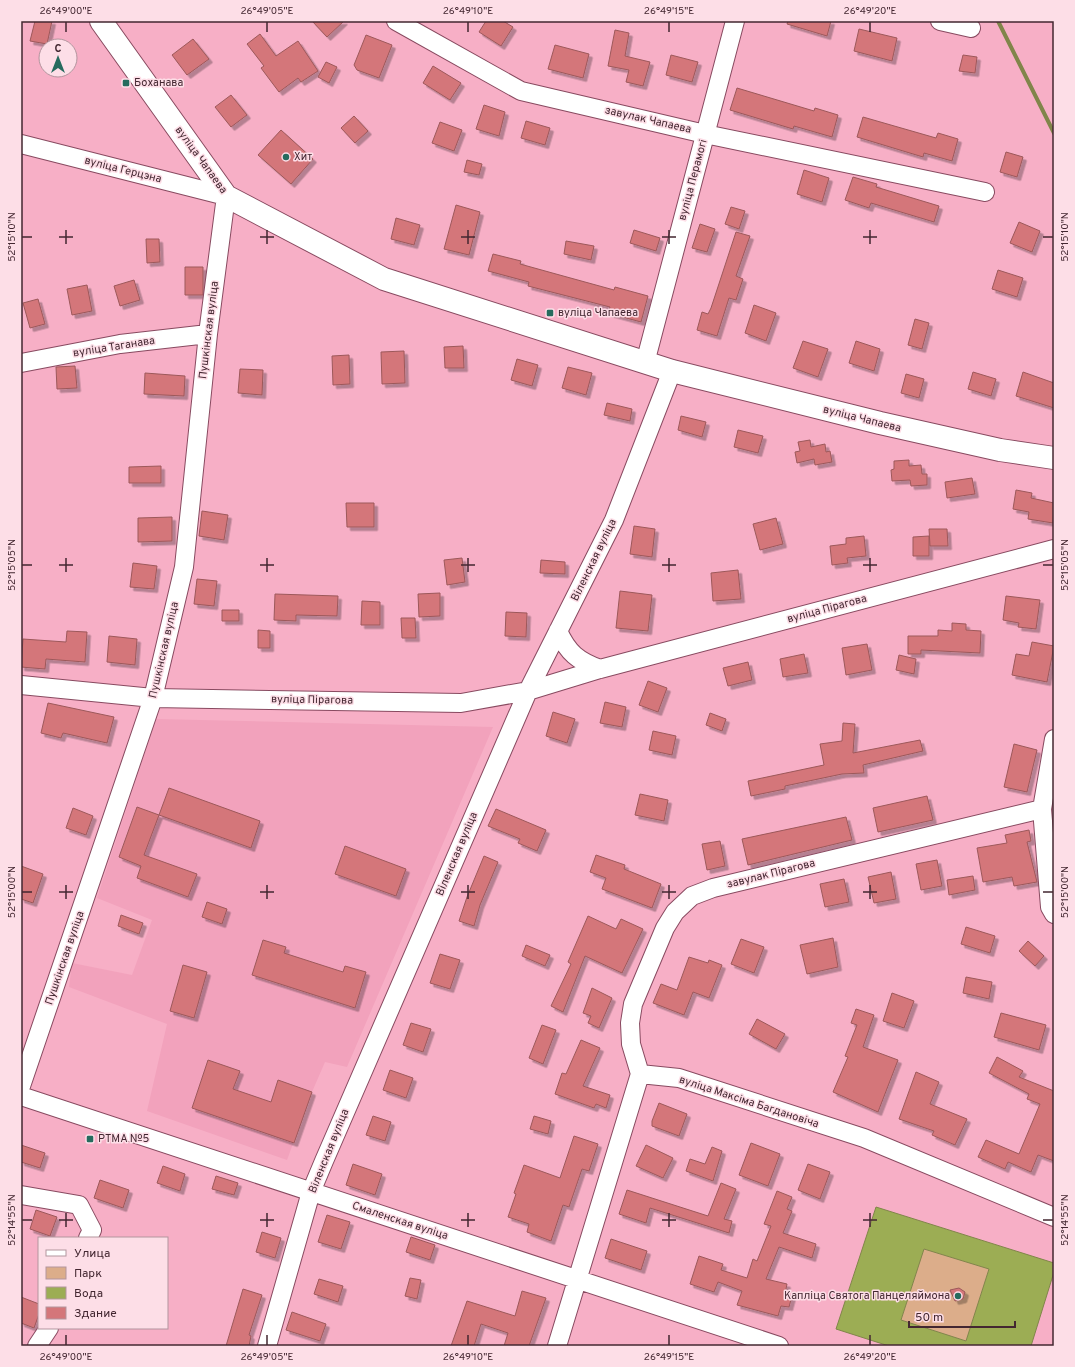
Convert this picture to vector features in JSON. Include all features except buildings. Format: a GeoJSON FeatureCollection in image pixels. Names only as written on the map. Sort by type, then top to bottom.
{"type":"FeatureCollection","features":[{"type":"Feature","properties":{"kind":"main road","name":"вуліца Чапаева"},"geometry":{"type":"LineString","coordinates":[[101,21],[226,196],[384,279],[672,371],[880,423],[1000,450],[1054,458]]}},
{"type":"Feature","properties":{"kind":"street","name":"завулак Чапаева"},"geometry":{"type":"LineString","coordinates":[[396,21],[521,91],[705,134],[985,192]]}},
{"type":"Feature","properties":{"kind":"street","name":"вуліца Перамогі"},"geometry":{"type":"LineString","coordinates":[[645,362],[735,21]]}},
{"type":"Feature","properties":{"kind":"street"},"geometry":{"type":"LineString","coordinates":[[940,21],[971,28]]}},
{"type":"Feature","properties":{"kind":"street","name":"вуліца Герцэна"},"geometry":{"type":"LineString","coordinates":[[21,144],[226,196]]}},
{"type":"Feature","properties":{"kind":"street","name":"Пушкінская вуліца"},"geometry":{"type":"LineString","coordinates":[[21,1086],[153,698],[184,567],[208,334],[226,196]]}},
{"type":"Feature","properties":{"kind":"street","name":"вуліца Таганава"},"geometry":{"type":"LineString","coordinates":[[21,363],[120,344],[208,334]]}},
{"type":"Feature","properties":{"kind":"street","name":"Віленская вуліца"},"geometry":{"type":"LineString","coordinates":[[267,1346],[311,1192],[528,691],[614,520],[672,371]]}},
{"type":"Feature","properties":{"kind":"street","name":"вуліца Пірагова"},"geometry":{"type":"LineString","coordinates":[[21,685],[153,698],[461,702],[528,691],[600,670],[1054,549]]}},
{"type":"Feature","properties":{"kind":"street"},"geometry":{"type":"LineString","coordinates":[[558,631],[564,644],[572,654],[583,663],[600,670]]}},
{"type":"Feature","properties":{"kind":"street"},"geometry":{"type":"LineString","coordinates":[[1054,739],[1042,809],[1050,907],[1054,914]]}},
{"type":"Feature","properties":{"kind":"street","name":"завулак Пірагова"},"geometry":{"type":"LineString","coordinates":[[640,1074],[631,1044],[630,1023],[633,1004],[665,928],[675,912],[692,896],[713,888],[1042,809]]}},
{"type":"Feature","properties":{"kind":"street"},"geometry":{"type":"LineString","coordinates":[[557,1346],[576,1279],[640,1074]]}},
{"type":"Feature","properties":{"kind":"street","name":"вуліца Максіма Багдановіча"},"geometry":{"type":"LineString","coordinates":[[640,1074],[679,1078],[864,1138],[1054,1217]]}},
{"type":"Feature","properties":{"kind":"street","name":"Смаленская вуліца"},"geometry":{"type":"LineString","coordinates":[[21,1096],[779,1346]]}},
{"type":"Feature","properties":{"kind":"street"},"geometry":{"type":"LineString","coordinates":[[21,1195],[78,1205],[92,1230],[88,1237]]}},
{"type":"Feature","properties":{"kind":"street"},"geometry":{"type":"LineString","coordinates":[[37,1346],[48,1329]]}},
{"type":"Feature","properties":{"kind":"shaded area"},"geometry":{"type":"Polygon","coordinates":[[[156,719],[493,727],[347,1067],[325,1062],[312,1092],[287,1160],[147,1111],[167,1024],[69,987],[72,963],[132,975],[152,920],[97,898],[156,719]]]}},
{"type":"Feature","properties":{"kind":"green space"},"geometry":{"type":"Polygon","coordinates":[[[924,1249],[989,1269],[966,1341],[901,1320],[924,1249]]]}},
{"type":"Feature","properties":{"kind":"water"},"geometry":{"type":"Polygon","coordinates":[[[876,1207],[1054,1263],[1054,1272],[1031,1346],[889,1346],[836,1329],[876,1207]],[[924,1249],[901,1320],[966,1341],[989,1269],[924,1249]]]}},
{"type":"Feature","properties":{"kind":"waterway"},"geometry":{"type":"LineString","coordinates":[[998,21],[1054,133]]}},
{"type":"Feature","properties":{"kind":"place","name":"Боханава"},"geometry":{"type":"Point","coordinates":[126,83]}},
{"type":"Feature","properties":{"kind":"place","name":"Хит"},"geometry":{"type":"Point","coordinates":[286,157]}},
{"type":"Feature","properties":{"kind":"place","name":"вуліца Чапаева"},"geometry":{"type":"Point","coordinates":[550,313]}},
{"type":"Feature","properties":{"kind":"place","name":"РТМА №5"},"geometry":{"type":"Point","coordinates":[90,1139]}},
{"type":"Feature","properties":{"kind":"place","name":"Капліца Святога Панцеляймона"},"geometry":{"type":"Point","coordinates":[958,1296]}}]}
